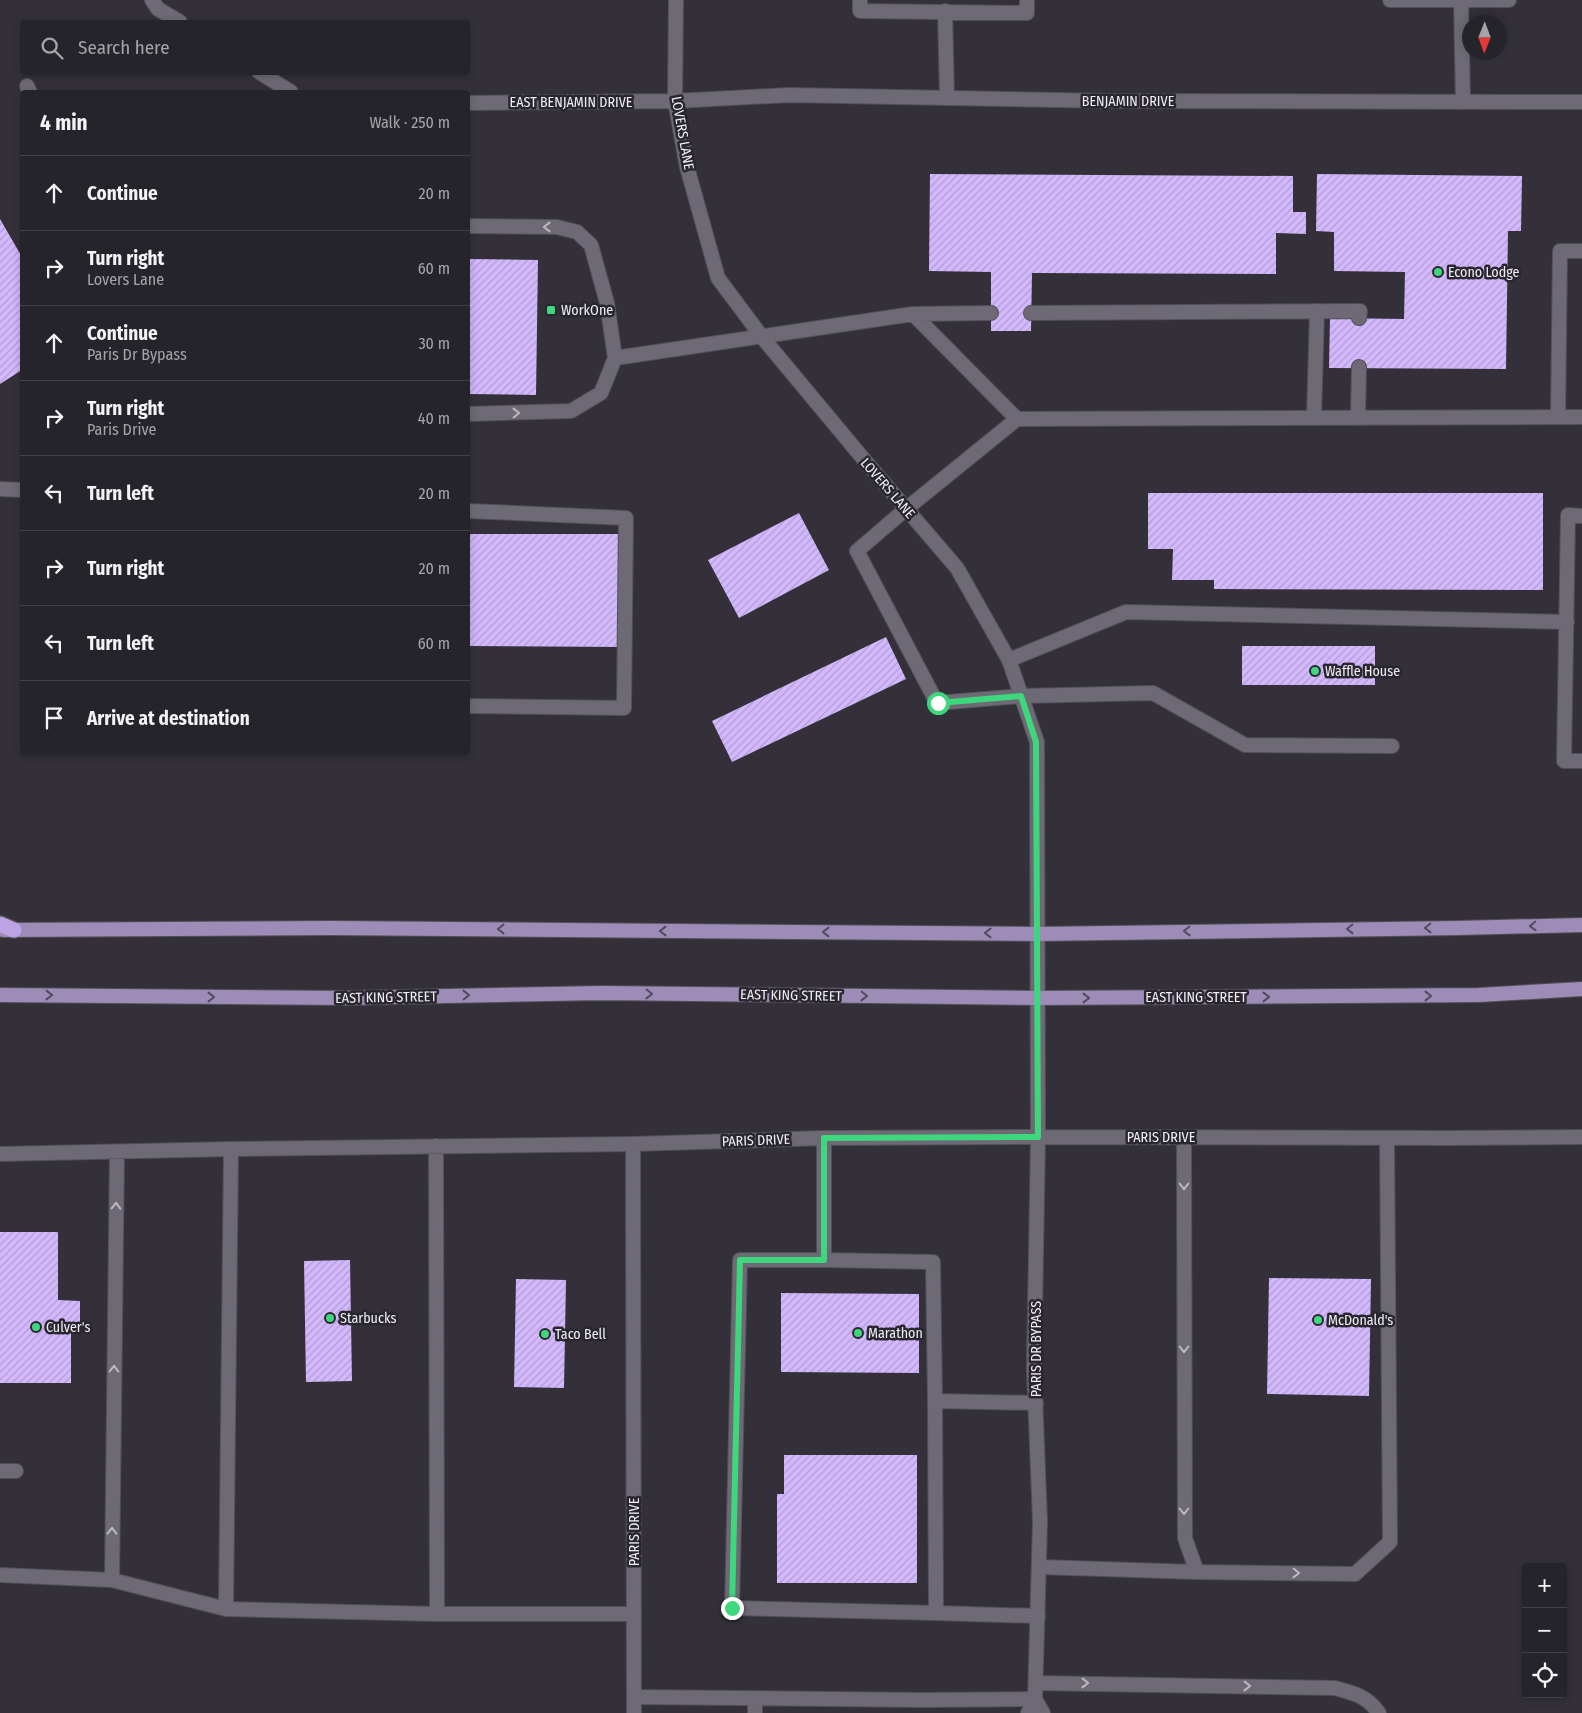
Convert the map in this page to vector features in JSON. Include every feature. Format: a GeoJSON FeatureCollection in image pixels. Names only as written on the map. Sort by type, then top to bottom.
{"type":"FeatureCollection","features":[{"type":"Feature","properties":{"kind":"highway"},"geometry":{"type":"LineString","coordinates":[[0,924],[7,930]]}},
{"type":"Feature","properties":{"kind":"main road"},"geometry":{"type":"LineString","coordinates":[[7,930],[330,928],[1037,934],[1468,928],[1582,924]]}},
{"type":"Feature","properties":{"kind":"main road","name":"EAST KING STREET"},"geometry":{"type":"LineString","coordinates":[[0,995],[347,998],[601,993],[1037,998],[1479,995],[1582,989]]}},
{"type":"Feature","properties":{"kind":"street"},"geometry":{"type":"LineString","coordinates":[[152,0],[158,9],[177,20]]}},
{"type":"Feature","properties":{"kind":"street","name":"LOVERS LANE"},"geometry":{"type":"LineString","coordinates":[[676,0],[675,101],[688,167],[718,278],[762,337],[957,568],[1009,660],[1036,742],[1037,998]]}},
{"type":"Feature","properties":{"kind":"street"},"geometry":{"type":"LineString","coordinates":[[860,0],[860,11],[1026,13],[1027,0]]}},
{"type":"Feature","properties":{"kind":"street"},"geometry":{"type":"LineString","coordinates":[[1390,0],[1508,0]]}},
{"type":"Feature","properties":{"kind":"street"},"geometry":{"type":"LineString","coordinates":[[1461,0],[1463,102]]}},
{"type":"Feature","properties":{"kind":"street"},"geometry":{"type":"LineString","coordinates":[[945,11],[947,98]]}},
{"type":"Feature","properties":{"kind":"street"},"geometry":{"type":"LineString","coordinates":[[264,75],[288,90]]}},
{"type":"Feature","properties":{"kind":"street","name":"BENJAMIN DRIVE"},"geometry":{"type":"LineString","coordinates":[[675,101],[789,95],[1111,101],[1582,102]]}},
{"type":"Feature","properties":{"kind":"street","name":"EAST BENJAMIN DRIVE"},"geometry":{"type":"LineString","coordinates":[[470,103],[675,101]]}},
{"type":"Feature","properties":{"kind":"street"},"geometry":{"type":"LineString","coordinates":[[470,226],[558,227],[577,232],[590,244],[607,304],[614,358],[601,393],[571,411],[470,414]]}},
{"type":"Feature","properties":{"kind":"street"},"geometry":{"type":"LineString","coordinates":[[1558,417],[1560,251],[1582,251]]}},
{"type":"Feature","properties":{"kind":"street"},"geometry":{"type":"LineString","coordinates":[[1314,418],[1317,311]]}},
{"type":"Feature","properties":{"kind":"street"},"geometry":{"type":"LineString","coordinates":[[1032,313],[1360,311],[1359,318]]}},
{"type":"Feature","properties":{"kind":"street"},"geometry":{"type":"LineString","coordinates":[[614,358],[913,314],[991,313]]}},
{"type":"Feature","properties":{"kind":"street"},"geometry":{"type":"LineString","coordinates":[[913,314],[1017,419]]}},
{"type":"Feature","properties":{"kind":"street"},"geometry":{"type":"LineString","coordinates":[[1358,368],[1358,417]]}},
{"type":"Feature","properties":{"kind":"street"},"geometry":{"type":"LineString","coordinates":[[1392,746],[1245,745],[1153,693],[1021,696],[938,703],[857,551],[1017,419],[1582,417]]}},
{"type":"Feature","properties":{"kind":"street"},"geometry":{"type":"LineString","coordinates":[[0,489],[20,490]]}},
{"type":"Feature","properties":{"kind":"street"},"geometry":{"type":"LineString","coordinates":[[470,512],[626,518],[624,708],[470,706]]}},
{"type":"Feature","properties":{"kind":"street"},"geometry":{"type":"LineString","coordinates":[[1582,516],[1568,515],[1564,761],[1582,761]]}},
{"type":"Feature","properties":{"kind":"street"},"geometry":{"type":"LineString","coordinates":[[1009,660],[1126,612],[1566,622]]}},
{"type":"Feature","properties":{"kind":"street","name":"PARIS DR BYPASS"},"geometry":{"type":"LineString","coordinates":[[1028,1713],[1035,1699],[1040,1522],[1034,1369],[1038,1137],[1037,998]]}},
{"type":"Feature","properties":{"kind":"street"},"geometry":{"type":"LineString","coordinates":[[1184,1137],[1184,1538],[1197,1572]]}},
{"type":"Feature","properties":{"kind":"street"},"geometry":{"type":"LineString","coordinates":[[824,1138],[824,1260]]}},
{"type":"Feature","properties":{"kind":"street","name":"PARIS DRIVE"},"geometry":{"type":"LineString","coordinates":[[634,1713],[633,1144],[824,1138],[1582,1138]]}},
{"type":"Feature","properties":{"kind":"street"},"geometry":{"type":"LineString","coordinates":[[1039,1567],[1355,1574],[1390,1542],[1387,1138]]}},
{"type":"Feature","properties":{"kind":"street"},"geometry":{"type":"LineString","coordinates":[[0,1154],[633,1144]]}},
{"type":"Feature","properties":{"kind":"street"},"geometry":{"type":"LineString","coordinates":[[436,1146],[437,1614]]}},
{"type":"Feature","properties":{"kind":"street"},"geometry":{"type":"LineString","coordinates":[[226,1608],[231,1150]]}},
{"type":"Feature","properties":{"kind":"street"},"geometry":{"type":"LineString","coordinates":[[112,1580],[117,1152]]}},
{"type":"Feature","properties":{"kind":"street"},"geometry":{"type":"LineString","coordinates":[[936,1613],[933,1262],[740,1260],[732,1608],[1038,1616]]}},
{"type":"Feature","properties":{"kind":"street"},"geometry":{"type":"LineString","coordinates":[[935,1401],[1036,1403]]}},
{"type":"Feature","properties":{"kind":"street"},"geometry":{"type":"LineString","coordinates":[[0,1471],[16,1471]]}},
{"type":"Feature","properties":{"kind":"street"},"geometry":{"type":"LineString","coordinates":[[0,1575],[112,1580],[226,1608],[437,1614],[634,1614]]}},
{"type":"Feature","properties":{"kind":"street"},"geometry":{"type":"LineString","coordinates":[[1036,1682],[1336,1688],[1361,1695],[1375,1706],[1379,1713]]}},
{"type":"Feature","properties":{"kind":"street"},"geometry":{"type":"LineString","coordinates":[[634,1697],[755,1698],[922,1707],[1035,1699],[1043,1713]]}},
{"type":"Feature","properties":{"kind":"street"},"geometry":{"type":"LineString","coordinates":[[755,1698],[755,1713]]}},
{"type":"Feature","properties":{"kind":"building"},"geometry":{"type":"Polygon","coordinates":[[[930,174],[1293,176],[1293,212],[1306,212],[1306,234],[1276,233],[1276,274],[1032,273],[1031,331],[991,331],[991,272],[929,271],[930,174]]]}},
{"type":"Feature","properties":{"kind":"building","name":"Econo Lodge"},"geometry":{"type":"Polygon","coordinates":[[[1317,174],[1522,176],[1521,231],[1508,231],[1506,369],[1329,368],[1330,318],[1404,319],[1405,272],[1334,271],[1334,232],[1316,231],[1317,174]]]}},
{"type":"Feature","properties":{"kind":"building"},"geometry":{"type":"Polygon","coordinates":[[[0,219],[20,254],[20,371],[0,384],[0,219]]]}},
{"type":"Feature","properties":{"kind":"building"},"geometry":{"type":"Polygon","coordinates":[[[470,259],[538,260],[536,395],[470,394],[470,259]]]}},
{"type":"Feature","properties":{"kind":"building"},"geometry":{"type":"Polygon","coordinates":[[[1148,493],[1543,493],[1543,590],[1214,589],[1214,580],[1172,580],[1173,549],[1148,549],[1148,493]]]}},
{"type":"Feature","properties":{"kind":"building"},"geometry":{"type":"Polygon","coordinates":[[[799,513],[829,570],[739,618],[708,560],[799,513]]]}},
{"type":"Feature","properties":{"kind":"building"},"geometry":{"type":"Polygon","coordinates":[[[470,534],[621,534],[621,647],[470,646],[470,534]]]}},
{"type":"Feature","properties":{"kind":"building"},"geometry":{"type":"Polygon","coordinates":[[[886,637],[906,679],[732,762],[712,721],[886,637]]]}},
{"type":"Feature","properties":{"kind":"building"},"geometry":{"type":"Polygon","coordinates":[[[1242,646],[1375,646],[1375,685],[1242,685],[1242,646]]]}},
{"type":"Feature","properties":{"kind":"building"},"geometry":{"type":"Polygon","coordinates":[[[0,1232],[58,1232],[58,1300],[80,1301],[80,1325],[71,1324],[71,1383],[0,1383],[0,1232]]]}},
{"type":"Feature","properties":{"kind":"building"},"geometry":{"type":"Polygon","coordinates":[[[350,1260],[352,1381],[306,1382],[304,1261],[350,1260]]]}},
{"type":"Feature","properties":{"kind":"building"},"geometry":{"type":"Polygon","coordinates":[[[1269,1278],[1371,1279],[1369,1396],[1267,1394],[1269,1278]]]}},
{"type":"Feature","properties":{"kind":"building"},"geometry":{"type":"Polygon","coordinates":[[[516,1279],[566,1280],[564,1388],[514,1387],[516,1279]]]}},
{"type":"Feature","properties":{"kind":"building"},"geometry":{"type":"Polygon","coordinates":[[[781,1293],[919,1294],[919,1373],[781,1372],[781,1293]]]}},
{"type":"Feature","properties":{"kind":"building"},"geometry":{"type":"Polygon","coordinates":[[[784,1455],[917,1455],[917,1583],[777,1583],[777,1494],[784,1494],[784,1455]]]}},
{"type":"Feature","properties":{"kind":"place","name":"Econo Lodge"},"geometry":{"type":"Point","coordinates":[1438,272]}},
{"type":"Feature","properties":{"kind":"place","name":"WorkOne"},"geometry":{"type":"Point","coordinates":[551,310]}},
{"type":"Feature","properties":{"kind":"place","name":"Waffle House"},"geometry":{"type":"Point","coordinates":[1315,671]}},
{"type":"Feature","properties":{"kind":"place","name":"Starbucks"},"geometry":{"type":"Point","coordinates":[330,1318]}},
{"type":"Feature","properties":{"kind":"place","name":"McDonald's"},"geometry":{"type":"Point","coordinates":[1318,1320]}},
{"type":"Feature","properties":{"kind":"place","name":"Culver's"},"geometry":{"type":"Point","coordinates":[36,1327]}},
{"type":"Feature","properties":{"kind":"place","name":"Marathon"},"geometry":{"type":"Point","coordinates":[858,1333]}},
{"type":"Feature","properties":{"kind":"place","name":"Taco Bell"},"geometry":{"type":"Point","coordinates":[545,1334]}},
{"type":"Feature","properties":{"kind":"route"},"geometry":{"type":"LineString","coordinates":[[732,1608],[740,1260],[824,1260],[824,1138],[1038,1137],[1036,742],[1021,696],[938,703]]}}]}
